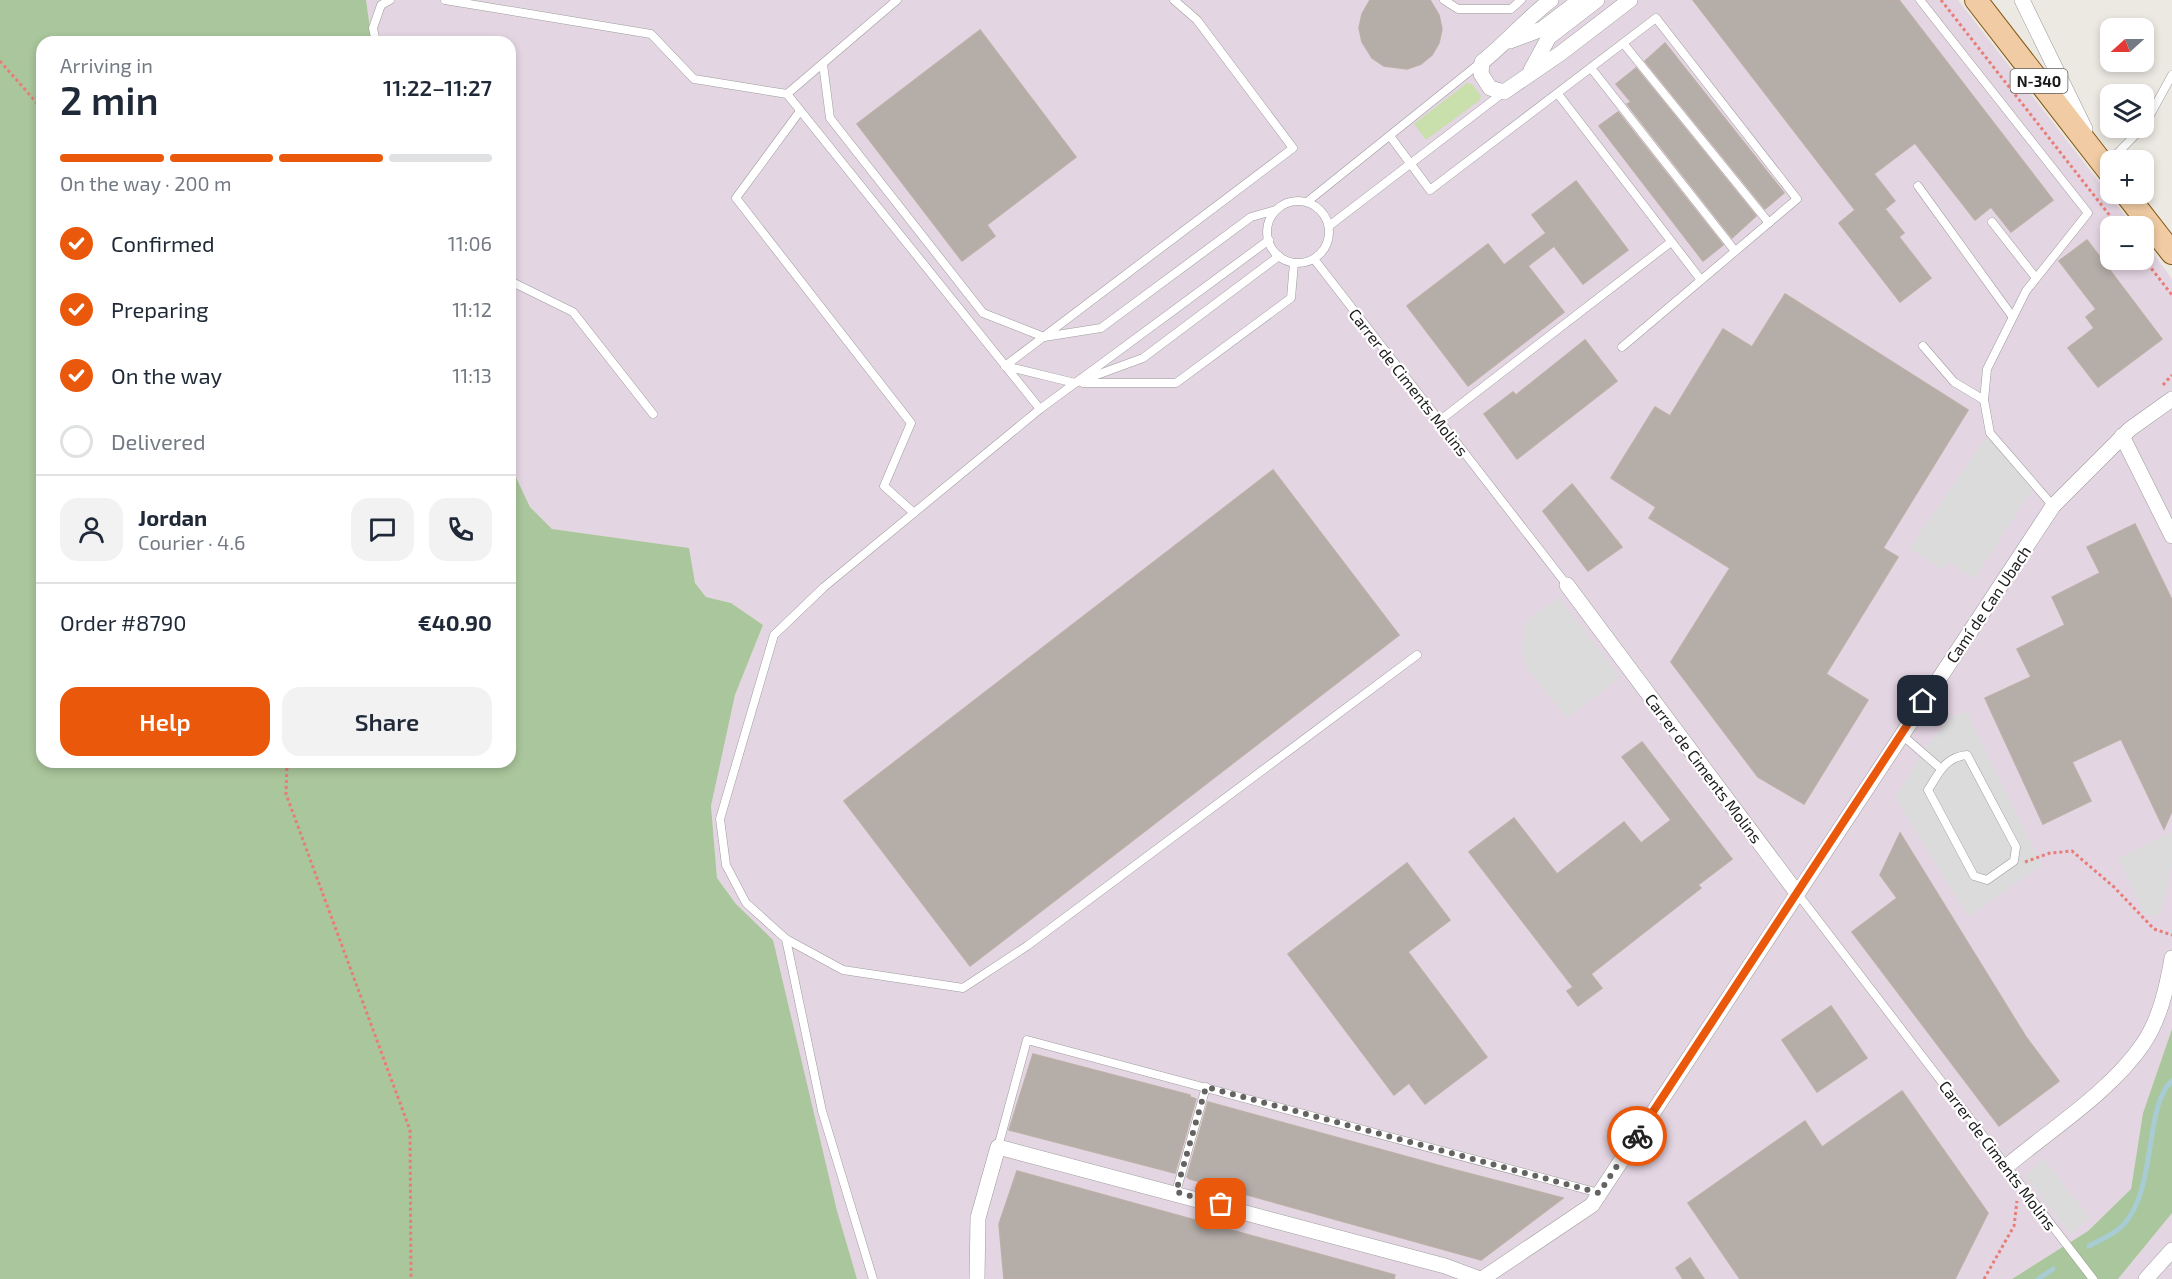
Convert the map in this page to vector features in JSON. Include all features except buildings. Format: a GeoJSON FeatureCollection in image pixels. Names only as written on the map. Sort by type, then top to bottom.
{"type":"FeatureCollection","features":[{"type":"Feature","properties":{"kind":"main road","name":"N-340"},"geometry":{"type":"LineString","coordinates":[[1976,0],[2100,159]]}},
{"type":"Feature","properties":{"kind":"main road"},"geometry":{"type":"LineString","coordinates":[[2134,204],[2172,253]]}},
{"type":"Feature","properties":{"kind":"street"},"geometry":{"type":"LineString","coordinates":[[1551,0],[1532,15],[1507,43],[1482,62],[1481,74],[1485,82],[1496,91],[1504,92],[1561,53],[1630,0]]}},
{"type":"Feature","properties":{"kind":"street"},"geometry":{"type":"LineString","coordinates":[[1507,43],[1542,29],[1580,0]]}},
{"type":"Feature","properties":{"kind":"street"},"geometry":{"type":"LineString","coordinates":[[1530,73],[1549,37],[1597,0]]}},
{"type":"Feature","properties":{"kind":"street"},"geometry":{"type":"LineString","coordinates":[[2022,0],[2100,155]]}},
{"type":"Feature","properties":{"kind":"street","name":"Camí de Can Ubach"},"geometry":{"type":"LineString","coordinates":[[1481,1279],[1592,1205],[2052,507],[2122,436],[2170,394]]}},
{"type":"Feature","properties":{"kind":"street"},"geometry":{"type":"LineString","coordinates":[[2122,436],[2172,536]]}},
{"type":"Feature","properties":{"kind":"street","name":"Carrer de Ciments Molins"},"geometry":{"type":"LineString","coordinates":[[1567,585],[1797,892]]}},
{"type":"Feature","properties":{"kind":"street"},"geometry":{"type":"LineString","coordinates":[[2007,1166],[2114,1077],[2143,1044],[2164,1000],[2172,958]]}},
{"type":"Feature","properties":{"kind":"street"},"geometry":{"type":"LineString","coordinates":[[977,1279],[978,1218],[998,1147],[1176,1192],[1444,1272],[1481,1279]]}},
{"type":"Feature","properties":{"kind":"street"},"geometry":{"type":"LineString","coordinates":[[2146,1279],[2172,1250]]}},
{"type":"Feature","properties":{"kind":"lane"},"geometry":{"type":"LineString","coordinates":[[375,36],[373,28],[381,5],[390,0]]}},
{"type":"Feature","properties":{"kind":"lane"},"geometry":{"type":"LineString","coordinates":[[445,0],[651,34],[694,80],[787,94],[1040,409]]}},
{"type":"Feature","properties":{"kind":"lane"},"geometry":{"type":"LineString","coordinates":[[787,94],[897,0]]}},
{"type":"Feature","properties":{"kind":"lane"},"geometry":{"type":"LineString","coordinates":[[1005,366],[1293,148],[1197,20],[1174,0]]}},
{"type":"Feature","properties":{"kind":"lane"},"geometry":{"type":"LineString","coordinates":[[1444,0],[1458,9],[1510,9],[1521,0]]}},
{"type":"Feature","properties":{"kind":"lane"},"geometry":{"type":"LineString","coordinates":[[1920,0],[2088,213],[2036,278],[2012,316],[1987,369],[1984,400],[1990,433],[2052,507]]}},
{"type":"Feature","properties":{"kind":"lane"},"geometry":{"type":"LineString","coordinates":[[1390,136],[1430,190],[1656,18],[1797,199],[1622,347]]}},
{"type":"Feature","properties":{"kind":"lane"},"geometry":{"type":"LineString","coordinates":[[1623,43],[1768,223]]}},
{"type":"Feature","properties":{"kind":"lane"},"geometry":{"type":"LineString","coordinates":[[823,64],[830,118],[983,313],[1044,337],[1101,328],[1251,217],[1276,210],[1285,204],[1306,202],[1482,62]]}},
{"type":"Feature","properties":{"kind":"lane"},"geometry":{"type":"LineString","coordinates":[[1591,69],[1735,251]]}},
{"type":"Feature","properties":{"kind":"lane"},"geometry":{"type":"LineString","coordinates":[[2154,107],[2172,75]]}},
{"type":"Feature","properties":{"kind":"lane"},"geometry":{"type":"LineString","coordinates":[[1329,226],[1504,92]]}},
{"type":"Feature","properties":{"kind":"lane"},"geometry":{"type":"LineString","coordinates":[[1558,94],[1701,280]]}},
{"type":"Feature","properties":{"kind":"lane"},"geometry":{"type":"LineString","coordinates":[[800,111],[736,198],[911,423],[884,486],[914,513]]}},
{"type":"Feature","properties":{"kind":"lane"},"geometry":{"type":"LineString","coordinates":[[2122,150],[2133,138]]}},
{"type":"Feature","properties":{"kind":"lane"},"geometry":{"type":"LineString","coordinates":[[1918,186],[2012,316]]}},
{"type":"Feature","properties":{"kind":"lane"},"geometry":{"type":"LineString","coordinates":[[1276,210],[1270,220],[1269,240],[1279,256],[1294,263],[1314,259],[1328,243],[1329,226],[1323,213],[1306,202]]}},
{"type":"Feature","properties":{"kind":"lane"},"geometry":{"type":"LineString","coordinates":[[1992,222],[2036,278]]}},
{"type":"Feature","properties":{"kind":"lane"},"geometry":{"type":"LineString","coordinates":[[1269,240],[1040,409],[824,586],[774,635],[720,819],[726,865],[746,903],[786,939],[843,970],[963,988],[1027,946],[1417,655]]}},
{"type":"Feature","properties":{"kind":"lane"},"geometry":{"type":"LineString","coordinates":[[1439,421],[1671,242]]}},
{"type":"Feature","properties":{"kind":"lane"},"geometry":{"type":"LineString","coordinates":[[1075,383],[1143,358],[1279,256]]}},
{"type":"Feature","properties":{"kind":"lane","name":"Carrer de Ciments Molins"},"geometry":{"type":"LineString","coordinates":[[1314,259],[1567,585]]}},
{"type":"Feature","properties":{"kind":"lane"},"geometry":{"type":"LineString","coordinates":[[1005,366],[1075,383],[1176,383],[1291,298],[1294,263]]}},
{"type":"Feature","properties":{"kind":"lane"},"geometry":{"type":"LineString","coordinates":[[516,284],[573,312],[653,414]]}},
{"type":"Feature","properties":{"kind":"lane"},"geometry":{"type":"LineString","coordinates":[[1923,346],[1954,382],[1984,400]]}},
{"type":"Feature","properties":{"kind":"lane"},"geometry":{"type":"LineString","coordinates":[[1901,734],[1940,768]]}},
{"type":"Feature","properties":{"kind":"lane"},"geometry":{"type":"LineString","coordinates":[[1967,755],[2016,848],[2014,861],[1988,880],[1974,876],[1928,790],[1940,768],[1957,756],[1967,755]]}},
{"type":"Feature","properties":{"kind":"lane","name":"Carrer de Ciments Molins"},"geometry":{"type":"LineString","coordinates":[[1797,892],[2093,1279]]}},
{"type":"Feature","properties":{"kind":"lane"},"geometry":{"type":"LineString","coordinates":[[786,939],[822,1111],[873,1279]]}},
{"type":"Feature","properties":{"kind":"lane"},"geometry":{"type":"LineString","coordinates":[[998,1147],[1027,1040],[1599,1193]]}},
{"type":"Feature","properties":{"kind":"lane"},"geometry":{"type":"LineString","coordinates":[[1176,1192],[1206,1087]]}},
{"type":"Feature","properties":{"kind":"path","name":"N-340"},"geometry":{"type":"LineString","coordinates":[[1941,0],[2110,216]]}},
{"type":"Feature","properties":{"kind":"path"},"geometry":{"type":"LineString","coordinates":[[0,61],[36,102]]}},
{"type":"Feature","properties":{"kind":"path"},"geometry":{"type":"LineString","coordinates":[[2153,270],[2172,295]]}},
{"type":"Feature","properties":{"kind":"path"},"geometry":{"type":"LineString","coordinates":[[2170,394],[2172,375]]}},
{"type":"Feature","properties":{"kind":"path"},"geometry":{"type":"LineString","coordinates":[[287,768],[286,794],[410,1130],[411,1279]]}},
{"type":"Feature","properties":{"kind":"path"},"geometry":{"type":"LineString","coordinates":[[2014,861],[2026,862],[2050,853],[2072,851],[2114,887],[2154,929],[2172,935]]}},
{"type":"Feature","properties":{"kind":"path"},"geometry":{"type":"LineString","coordinates":[[1984,1279],[2014,1227],[2018,1181]]}},
{"type":"Feature","properties":{"kind":"shaded area"},"geometry":{"type":"Polygon","coordinates":[[[366,0],[1958,0],[2100,183],[2100,204],[2116,204],[2125,216],[2100,216],[2100,270],[2154,270],[2154,255],[2172,279],[2172,1029],[2143,1113],[2131,1189],[2088,1231],[2012,1279],[857,1279],[736,904],[717,878],[711,806],[735,695],[763,625],[731,603],[706,597],[695,583],[688,548],[552,529],[530,507],[516,477],[516,36],[371,36],[366,0]]]}},
{"type":"Feature","properties":{"kind":"shaded area"},"geometry":{"type":"Polygon","coordinates":[[[1988,435],[2033,489],[1974,579],[1949,562],[1942,570],[1909,548],[1988,435]]]}},
{"type":"Feature","properties":{"kind":"shaded area"},"geometry":{"type":"Polygon","coordinates":[[[1559,597],[1621,677],[1567,718],[1528,670],[1521,652],[1524,628],[1530,618],[1559,597]]]}},
{"type":"Feature","properties":{"kind":"shaded area"},"geometry":{"type":"Polygon","coordinates":[[[1967,712],[2042,865],[1968,917],[1895,797],[1923,752],[1950,717],[1967,712]]]}},
{"type":"Feature","properties":{"kind":"shaded area"},"geometry":{"type":"Polygon","coordinates":[[[2172,832],[2172,866],[2160,916],[2144,914],[2118,858],[2172,832]]]}},
{"type":"Feature","properties":{"kind":"shaded area"},"geometry":{"type":"Polygon","coordinates":[[[2044,1159],[2090,1218],[2070,1234],[2024,1176],[2044,1159]]]}},
{"type":"Feature","properties":{"kind":"shaded area"},"geometry":{"type":"Polygon","coordinates":[[[2172,1213],[2172,1279],[2118,1279],[2172,1213]]]}},
{"type":"Feature","properties":{"kind":"green space"},"geometry":{"type":"Polygon","coordinates":[[[0,0],[366,0],[371,36],[36,36],[36,768],[516,768],[516,477],[530,507],[552,529],[689,548],[695,583],[706,597],[731,603],[763,625],[735,695],[711,806],[717,878],[736,904],[773,940],[837,1211],[857,1279],[0,1279],[0,0]]]}},
{"type":"Feature","properties":{"kind":"green space"},"geometry":{"type":"Polygon","coordinates":[[[1467,83],[1472,84],[1481,96],[1480,100],[1426,140],[1414,124],[1467,83]]]}},
{"type":"Feature","properties":{"kind":"green space"},"geometry":{"type":"Polygon","coordinates":[[[2172,1029],[2172,1213],[2118,1279],[2012,1279],[2088,1231],[2131,1189],[2143,1113],[2172,1029]]]}},
{"type":"Feature","properties":{"kind":"waterway"},"geometry":{"type":"LineString","coordinates":[[2089,1246],[2121,1228],[2134,1209],[2146,1169],[2157,1108],[2163,1093],[2172,1081]]}},
{"type":"Feature","properties":{"kind":"waterway"},"geometry":{"type":"LineString","coordinates":[[2038,1279],[2053,1269]]}},
{"type":"Feature","properties":{"kind":"way so far"},"geometry":{"type":"LineString","coordinates":[[1221,1204],[1176,1192],[1206,1087],[1599,1193],[1637,1136]]}},
{"type":"Feature","properties":{"kind":"route"},"geometry":{"type":"LineString","coordinates":[[1637,1136],[1923,701]]}}]}
